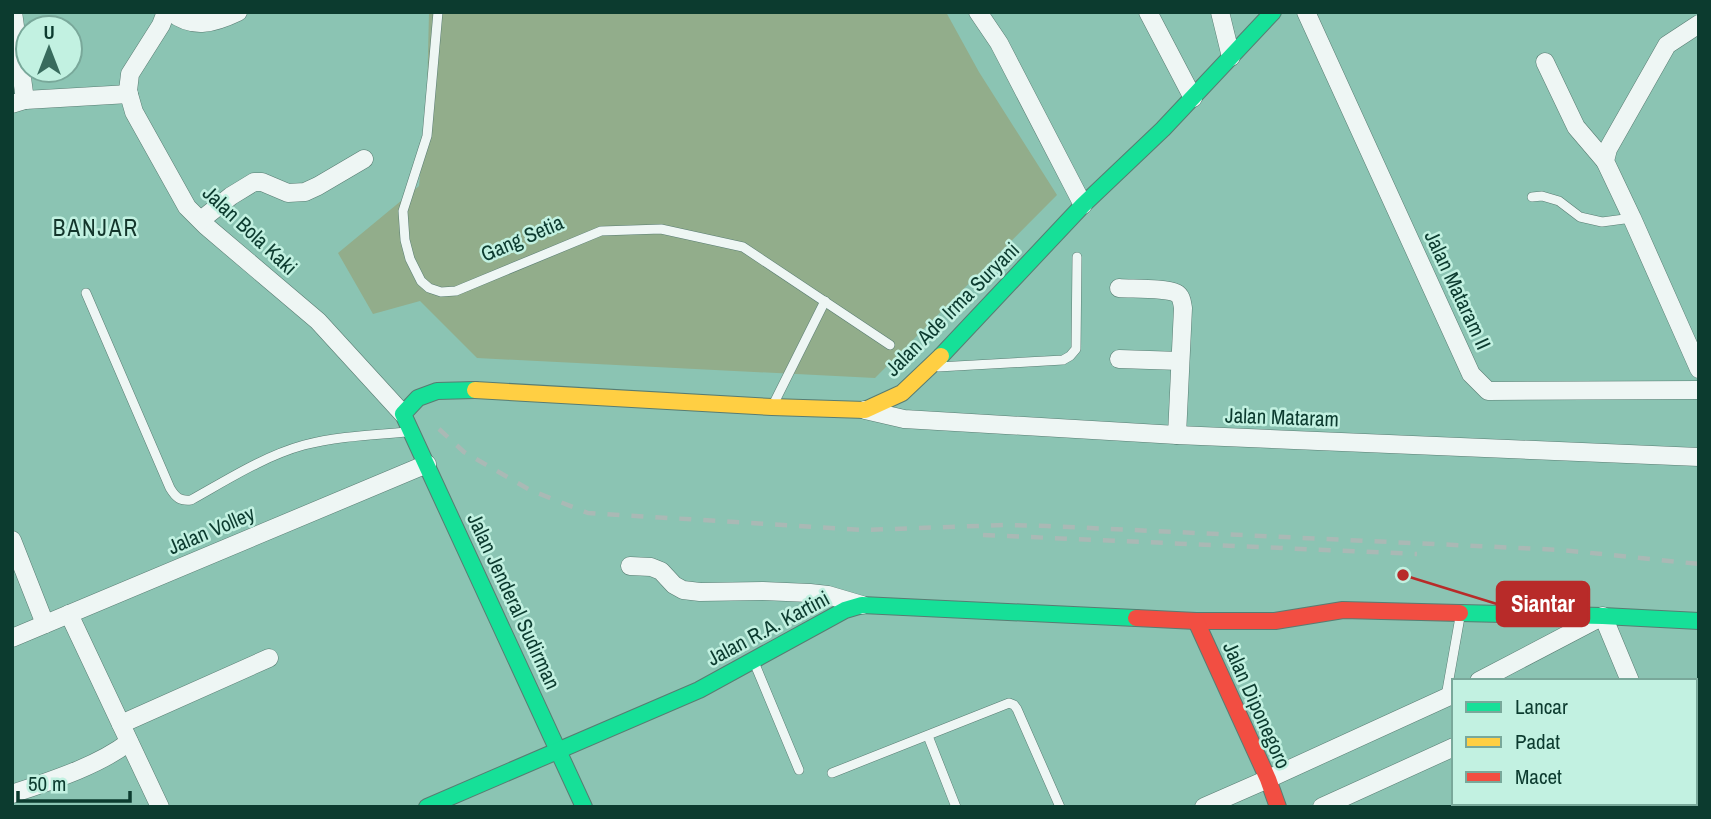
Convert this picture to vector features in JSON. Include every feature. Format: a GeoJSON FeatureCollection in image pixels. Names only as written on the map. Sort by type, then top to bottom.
{"type":"FeatureCollection","features":[{"type":"Feature","properties":{"kind":"street"},"geometry":{"type":"LineString","coordinates":[[13,12],[18,102],[129,94],[130,74],[162,25],[166,12]]}},
{"type":"Feature","properties":{"kind":"street"},"geometry":{"type":"LineString","coordinates":[[171,12],[190,24],[218,22],[238,12]]}},
{"type":"Feature","properties":{"kind":"street"},"geometry":{"type":"LineString","coordinates":[[978,12],[999,43],[1083,205]]}},
{"type":"Feature","properties":{"kind":"street"},"geometry":{"type":"LineString","coordinates":[[1148,12],[1193,98]]}},
{"type":"Feature","properties":{"kind":"street"},"geometry":{"type":"LineString","coordinates":[[1220,12],[1231,57]]}},
{"type":"Feature","properties":{"kind":"street","name":"Jalan Ade Irma Suryani"},"geometry":{"type":"LineString","coordinates":[[403,414],[418,398],[437,391],[471,390],[865,410],[902,393],[929,368],[1083,205],[1163,130],[1273,12]]}},
{"type":"Feature","properties":{"kind":"street","name":"Jalan Mataram II"},"geometry":{"type":"LineString","coordinates":[[1306,12],[1471,374],[1488,391],[1699,390]]}},
{"type":"Feature","properties":{"kind":"street"},"geometry":{"type":"LineString","coordinates":[[1605,161],[1608,149],[1667,45],[1699,24]]}},
{"type":"Feature","properties":{"kind":"street"},"geometry":{"type":"LineString","coordinates":[[1545,62],[1576,127],[1605,161],[1699,369]]}},
{"type":"Feature","properties":{"kind":"street","name":"Jalan Bola Kaki"},"geometry":{"type":"LineString","coordinates":[[129,94],[134,112],[187,207],[318,321],[403,414]]}},
{"type":"Feature","properties":{"kind":"street"},"geometry":{"type":"LineString","coordinates":[[201,220],[254,182],[262,182],[288,193],[305,192],[364,159]]}},
{"type":"Feature","properties":{"kind":"street"},"geometry":{"type":"LineString","coordinates":[[1119,288],[1177,293],[1181,298],[1183,309],[1177,435]]}},
{"type":"Feature","properties":{"kind":"street"},"geometry":{"type":"LineString","coordinates":[[1119,359],[1180,361]]}},
{"type":"Feature","properties":{"kind":"street","name":"Jalan Mataram"},"geometry":{"type":"LineString","coordinates":[[865,410],[904,419],[1177,435],[1699,457]]}},
{"type":"Feature","properties":{"kind":"street","name":"Jalan Jenderal Sudirman"},"geometry":{"type":"LineString","coordinates":[[403,414],[584,807]]}},
{"type":"Feature","properties":{"kind":"street","name":"Jalan Volley"},"geometry":{"type":"LineString","coordinates":[[12,638],[427,464]]}},
{"type":"Feature","properties":{"kind":"street"},"geometry":{"type":"LineString","coordinates":[[12,540],[45,625]]}},
{"type":"Feature","properties":{"kind":"street"},"geometry":{"type":"LineString","coordinates":[[630,566],[651,567],[662,571],[674,585],[683,590],[810,593],[862,605]]}},
{"type":"Feature","properties":{"kind":"street","name":"Jalan R.A. Kartini"},"geometry":{"type":"LineString","coordinates":[[427,807],[699,690],[845,610],[862,605],[1196,621],[1275,621],[1343,610],[1699,621]]}},
{"type":"Feature","properties":{"kind":"street"},"geometry":{"type":"LineString","coordinates":[[69,614],[160,807]]}},
{"type":"Feature","properties":{"kind":"street"},"geometry":{"type":"LineString","coordinates":[[1483,679],[1603,616],[1629,679]]}},
{"type":"Feature","properties":{"kind":"street","name":"Jalan Diponegoro"},"geometry":{"type":"LineString","coordinates":[[1196,621],[1268,779],[1278,807]]}},
{"type":"Feature","properties":{"kind":"street"},"geometry":{"type":"LineString","coordinates":[[121,724],[270,658]]}},
{"type":"Feature","properties":{"kind":"street"},"geometry":{"type":"LineString","coordinates":[[1204,807],[1450,696]]}},
{"type":"Feature","properties":{"kind":"street"},"geometry":{"type":"LineString","coordinates":[[12,794],[99,761],[130,742]]}},
{"type":"Feature","properties":{"kind":"street"},"geometry":{"type":"LineString","coordinates":[[1322,807],[1452,748]]}},
{"type":"Feature","properties":{"kind":"lane","name":"Gang Setia"},"geometry":{"type":"LineString","coordinates":[[438,12],[427,136],[403,211],[405,240],[410,259],[421,281],[429,288],[441,292],[456,290],[601,231],[661,229],[743,247],[890,345]]}},
{"type":"Feature","properties":{"kind":"lane"},"geometry":{"type":"LineString","coordinates":[[1532,197],[1542,196],[1559,201],[1580,217],[1602,222],[1632,218]]}},
{"type":"Feature","properties":{"kind":"lane"},"geometry":{"type":"LineString","coordinates":[[929,368],[1063,360],[1070,356],[1076,349],[1077,257]]}},
{"type":"Feature","properties":{"kind":"lane"},"geometry":{"type":"LineString","coordinates":[[86,293],[170,488],[182,501],[191,500],[275,455],[302,446],[334,439],[412,431]]}},
{"type":"Feature","properties":{"kind":"lane"},"geometry":{"type":"LineString","coordinates":[[772,407],[825,301]]}},
{"type":"Feature","properties":{"kind":"lane"},"geometry":{"type":"LineString","coordinates":[[1452,679],[1461,614]]}},
{"type":"Feature","properties":{"kind":"lane"},"geometry":{"type":"LineString","coordinates":[[753,661],[799,770]]}},
{"type":"Feature","properties":{"kind":"lane"},"geometry":{"type":"LineString","coordinates":[[832,773],[1009,703],[1017,709],[1060,807]]}},
{"type":"Feature","properties":{"kind":"lane"},"geometry":{"type":"LineString","coordinates":[[928,736],[956,807]]}},
{"type":"Feature","properties":{"kind":"green space"},"geometry":{"type":"Polygon","coordinates":[[[429,12],[946,12],[979,72],[1057,195],[875,378],[477,358],[420,301],[373,314],[338,253],[419,186],[427,97],[429,12]]]}},
{"type":"Feature","properties":{"kind":"railway"},"geometry":{"type":"LineString","coordinates":[[439,429],[464,452],[530,490],[588,513],[864,530],[1047,526],[1562,550],[1699,564]]}},
{"type":"Feature","properties":{"kind":"railway"},"geometry":{"type":"LineString","coordinates":[[983,535],[1417,554]]}},
{"type":"Feature","properties":{"kind":"traffic: fast"},"geometry":{"type":"LineString","coordinates":[[941,356],[1083,205],[1163,129],[1273,12]]}},
{"type":"Feature","properties":{"kind":"traffic: fast"},"geometry":{"type":"LineString","coordinates":[[475,390],[437,391],[418,398],[403,414],[584,807]]}},
{"type":"Feature","properties":{"kind":"traffic: fast"},"geometry":{"type":"LineString","coordinates":[[427,807],[699,690],[845,610],[862,605],[1136,618]]}},
{"type":"Feature","properties":{"kind":"traffic: fast"},"geometry":{"type":"LineString","coordinates":[[1460,613],[1699,621]]}},
{"type":"Feature","properties":{"kind":"traffic: slow"},"geometry":{"type":"LineString","coordinates":[[475,390],[865,410],[902,393],[941,356]]}},
{"type":"Feature","properties":{"kind":"traffic: jam"},"geometry":{"type":"LineString","coordinates":[[1136,618],[1275,621],[1343,610],[1460,613]]}},
{"type":"Feature","properties":{"kind":"traffic: jam"},"geometry":{"type":"LineString","coordinates":[[1196,621],[1268,779],[1278,807]]}},
{"type":"Feature","properties":{"kind":"place","name":"Siantar"},"geometry":{"type":"Point","coordinates":[1403,575]}},
{"type":"Feature","properties":{"kind":"district","name":"BANJAR"},"geometry":{"type":"Point","coordinates":[96,227]}}]}
